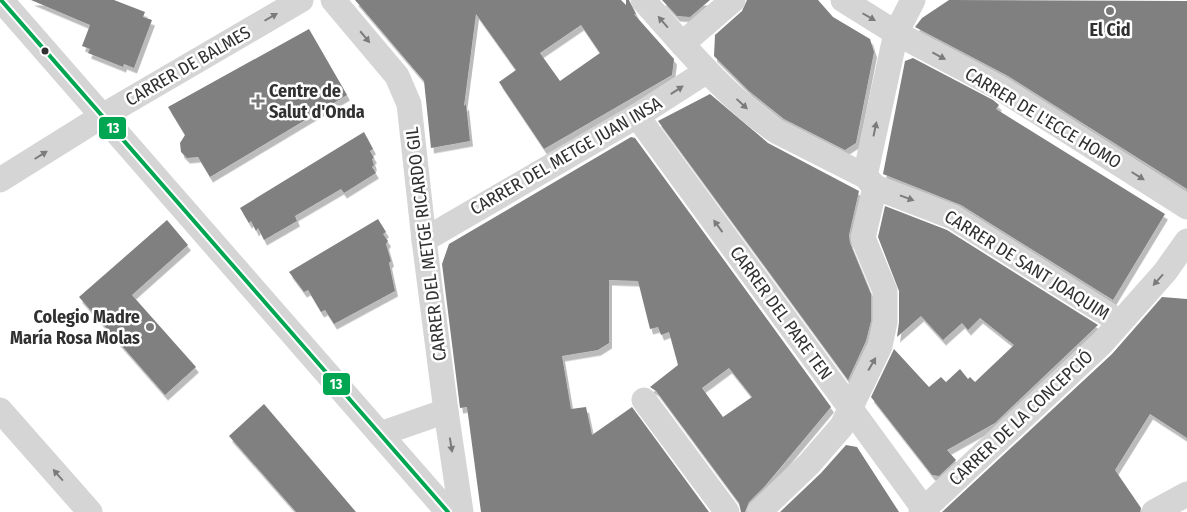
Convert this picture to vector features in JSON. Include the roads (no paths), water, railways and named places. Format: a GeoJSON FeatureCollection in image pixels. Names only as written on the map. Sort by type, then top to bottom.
{"type":"FeatureCollection","features":[{"type":"Feature","properties":{"kind":"street"},"geometry":{"type":"LineString","coordinates":[[1,0],[104,115],[448,512]]}},
{"type":"Feature","properties":{"kind":"street","name":"CARRER DE BALMES"},"geometry":{"type":"LineString","coordinates":[[0,180],[104,115],[301,0]]}},
{"type":"Feature","properties":{"kind":"street","name":"CARRER DEL METGE RICARDO GIL"},"geometry":{"type":"LineString","coordinates":[[333,0],[397,76],[405,90],[409,104],[446,411],[462,512]]}},
{"type":"Feature","properties":{"kind":"street","name":"CARRER DE SANT JOAQUIM"},"geometry":{"type":"LineString","coordinates":[[643,0],[706,71],[762,122],[870,181],[953,217],[1120,322]]}},
{"type":"Feature","properties":{"kind":"street"},"geometry":{"type":"LineString","coordinates":[[682,44],[733,0]]}},
{"type":"Feature","properties":{"kind":"street","name":"CARRER DE L'ECCE HOMO"},"geometry":{"type":"LineString","coordinates":[[843,0],[896,33],[1000,88],[1187,207]]}},
{"type":"Feature","properties":{"kind":"street"},"geometry":{"type":"LineString","coordinates":[[759,512],[832,439],[842,426],[849,407],[876,356],[885,322],[883,283],[863,238],[870,181],[896,33],[913,0]]}},
{"type":"Feature","properties":{"kind":"street","name":"CARRER DEL METGE JUAN INSA"},"geometry":{"type":"LineString","coordinates":[[424,240],[637,116],[706,71]]}},
{"type":"Feature","properties":{"kind":"street","name":"CARRER DEL PARE TEN"},"geometry":{"type":"LineString","coordinates":[[637,116],[923,511]]}},
{"type":"Feature","properties":{"kind":"street","name":"CARRER DE LA CONCEPCIÓ"},"geometry":{"type":"LineString","coordinates":[[923,511],[1102,343],[1165,272],[1187,242]]}},
{"type":"Feature","properties":{"kind":"street"},"geometry":{"type":"LineString","coordinates":[[644,400],[727,512]]}},
{"type":"Feature","properties":{"kind":"street"},"geometry":{"type":"LineString","coordinates":[[0,410],[90,512]]}},
{"type":"Feature","properties":{"kind":"street"},"geometry":{"type":"LineString","coordinates":[[380,434],[446,411]]}},
{"type":"Feature","properties":{"kind":"street"},"geometry":{"type":"LineString","coordinates":[[1154,512],[1187,494]]}},
{"type":"Feature","properties":{"kind":"place","name":"El Cid"},"geometry":{"type":"Point","coordinates":[1110,11]}},
{"type":"Feature","properties":{"kind":"place","name":"Centre de Salut d'Onda"},"geometry":{"type":"Point","coordinates":[258,101]}},
{"type":"Feature","properties":{"kind":"place","name":"Colegio Madre María Rosa Molas"},"geometry":{"type":"Point","coordinates":[150,327]}}]}
